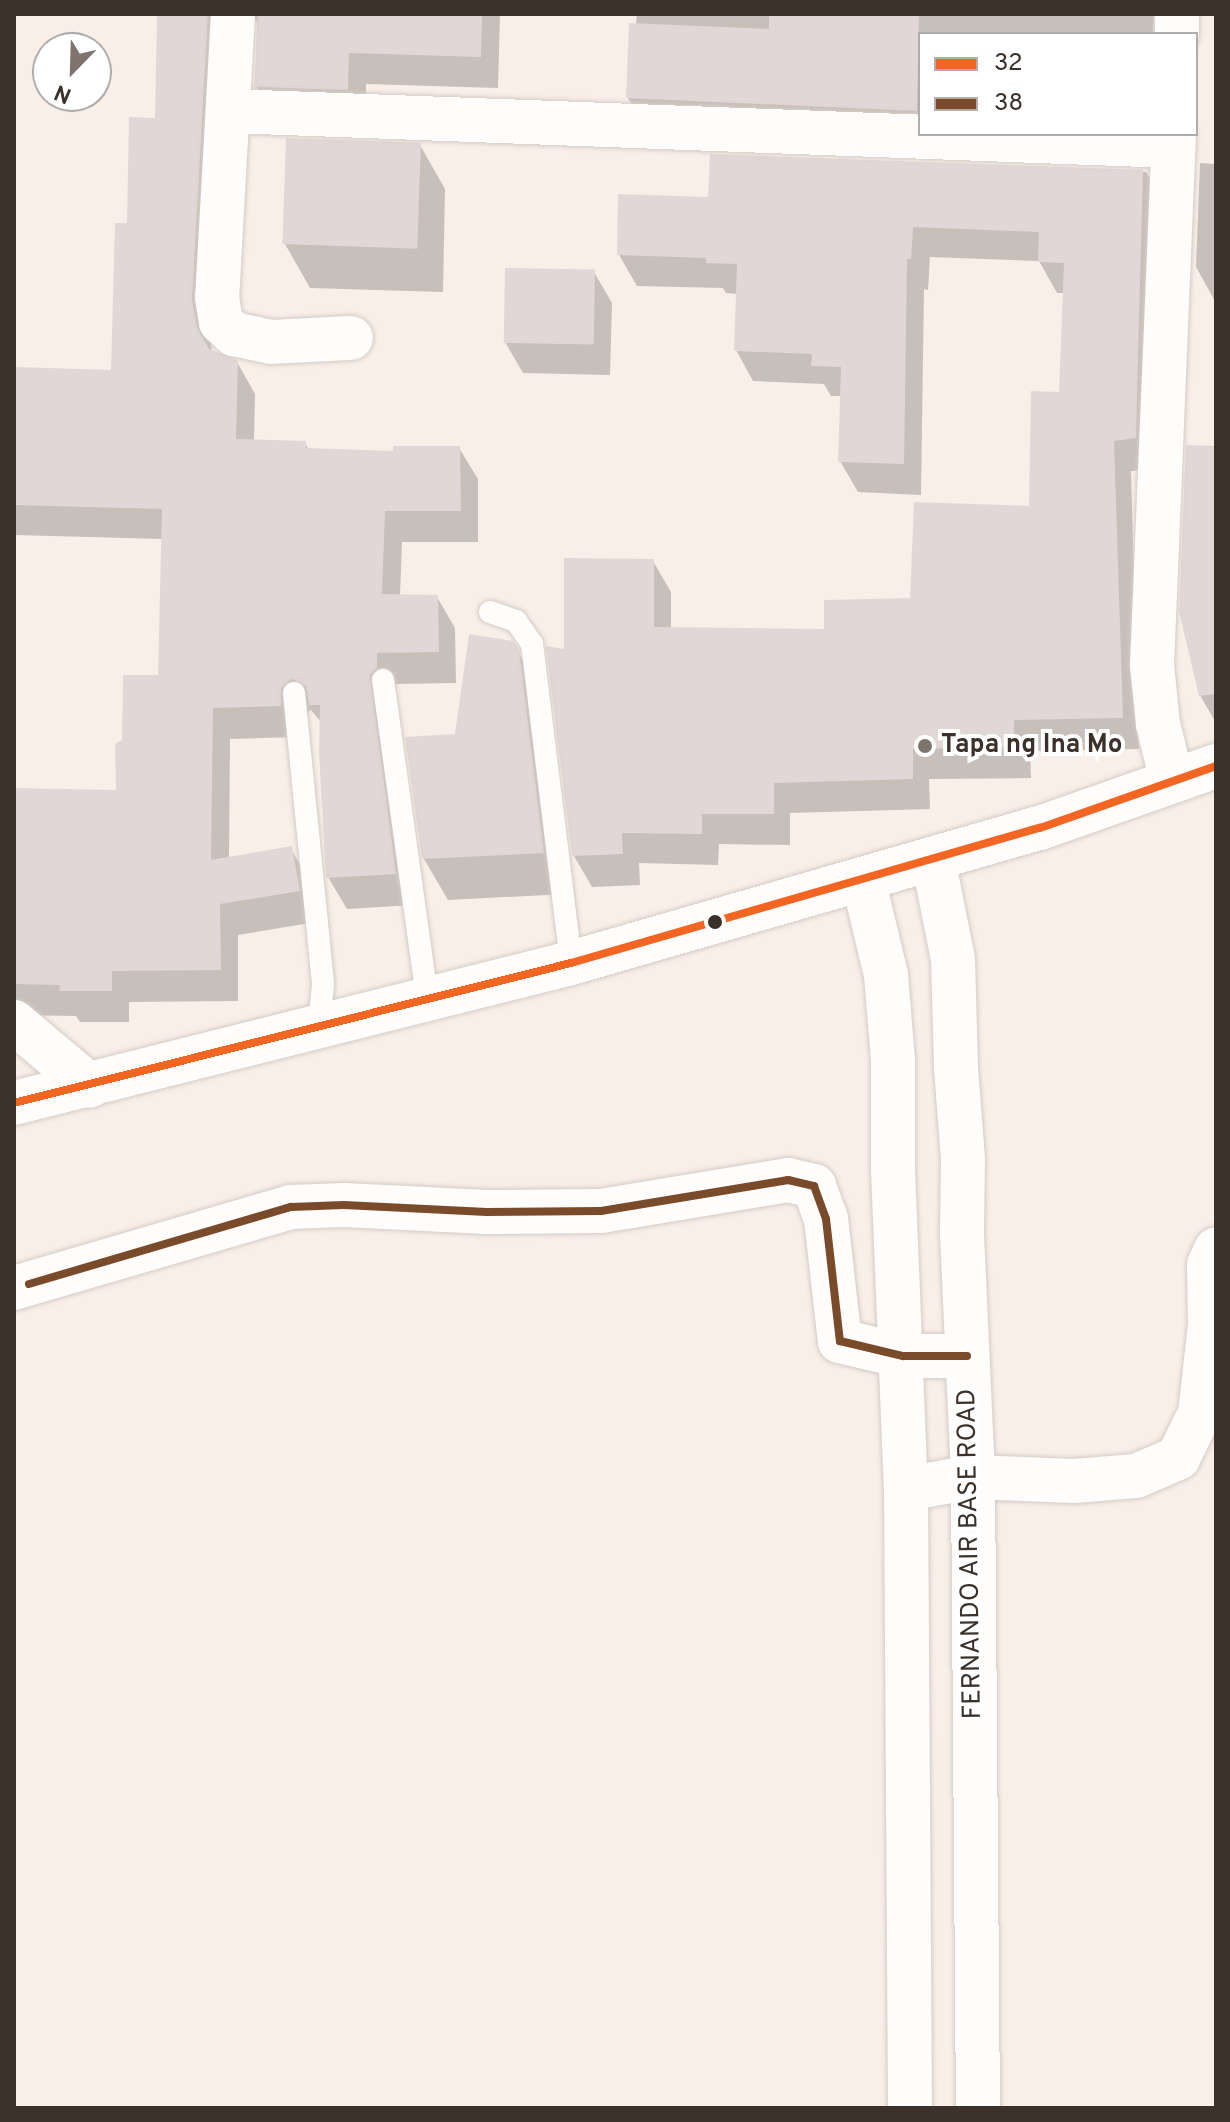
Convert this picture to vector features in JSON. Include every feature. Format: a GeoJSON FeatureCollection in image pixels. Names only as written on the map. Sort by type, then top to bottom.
{"type":"FeatureCollection","features":[{"type":"Feature","properties":{"kind":"main road"},"geometry":{"type":"LineString","coordinates":[[233,14],[231,111],[217,297],[221,322],[234,334],[271,342],[351,338]]}},
{"type":"Feature","properties":{"kind":"main road"},"geometry":{"type":"LineString","coordinates":[[231,111],[918,132]]}},
{"type":"Feature","properties":{"kind":"main road"},"geometry":{"type":"LineString","coordinates":[[1044,136],[1174,140],[1152,665],[1158,724],[1172,781]]}},
{"type":"Feature","properties":{"kind":"main road"},"geometry":{"type":"LineString","coordinates":[[14,1103],[571,963],[1040,828],[1216,766]]}},
{"type":"Feature","properties":{"kind":"main road","name":"FERNANDO AIR BASE ROAD"},"geometry":{"type":"LineString","coordinates":[[933,859],[953,959],[956,1068],[963,1160],[962,1234],[973,1477],[978,2104]]}},
{"type":"Feature","properties":{"kind":"main road"},"geometry":{"type":"LineString","coordinates":[[863,879],[886,975],[893,1061],[893,1169],[903,1356],[906,1489],[910,2100]]}},
{"type":"Feature","properties":{"kind":"main road"},"geometry":{"type":"LineString","coordinates":[[14,1022],[90,1086]]}},
{"type":"Feature","properties":{"kind":"main road"},"geometry":{"type":"LineString","coordinates":[[893,1169],[904,1159],[963,1160]]}},
{"type":"Feature","properties":{"kind":"main road"},"geometry":{"type":"LineString","coordinates":[[14,1288],[291,1207],[344,1205],[487,1212],[601,1211],[788,1180],[814,1186],[826,1219],[840,1341],[903,1356],[967,1356]]}},
{"type":"Feature","properties":{"kind":"main road"},"geometry":{"type":"LineString","coordinates":[[897,1234],[938,1242],[962,1234]]}},
{"type":"Feature","properties":{"kind":"main road"},"geometry":{"type":"LineString","coordinates":[[906,1489],[973,1477],[1089,1480],[1136,1476],[1178,1458],[1200,1413],[1210,1325],[1209,1265],[1216,1249]]}},
{"type":"Feature","properties":{"kind":"main road"},"geometry":{"type":"LineString","coordinates":[[910,1990],[926,2010],[939,2017],[956,2016],[976,1998]]}},
{"type":"Feature","properties":{"kind":"main road"},"geometry":{"type":"LineString","coordinates":[[910,2100],[931,2081],[944,2079],[978,2104]]}},
{"type":"Feature","properties":{"kind":"lane"},"geometry":{"type":"LineString","coordinates":[[490,612],[516,621],[532,644],[571,963]]}},
{"type":"Feature","properties":{"kind":"lane"},"geometry":{"type":"LineString","coordinates":[[383,680],[427,998]]}},
{"type":"Feature","properties":{"kind":"lane"},"geometry":{"type":"LineString","coordinates":[[294,693],[323,984],[319,1027]]}},
{"type":"Feature","properties":{"kind":"building"},"geometry":{"type":"Polygon","coordinates":[[[157,14],[208,14],[192,301],[197,327],[209,349],[238,360],[236,439],[306,441],[306,448],[393,451],[393,446],[460,446],[461,511],[385,511],[382,594],[438,595],[439,652],[377,653],[377,668],[370,675],[396,874],[326,878],[319,752],[320,705],[309,705],[306,686],[292,679],[281,688],[281,706],[213,708],[211,860],[292,846],[300,891],[220,904],[221,970],[112,971],[112,991],[59,991],[60,985],[14,984],[14,788],[116,790],[115,744],[122,740],[123,675],[158,675],[162,509],[14,505],[14,367],[111,370],[115,223],[127,223],[129,117],[155,118],[157,14]]]}},
{"type":"Feature","properties":{"kind":"building"},"geometry":{"type":"Polygon","coordinates":[[[258,14],[482,14],[481,57],[349,53],[348,90],[254,87],[258,14]]]}},
{"type":"Feature","properties":{"kind":"building"},"geometry":{"type":"Polygon","coordinates":[[[769,14],[919,14],[917,111],[626,98],[629,23],[769,29],[769,14]]]}},
{"type":"Feature","properties":{"kind":"building"},"geometry":{"type":"Polygon","coordinates":[[[286,138],[421,143],[417,249],[282,244],[286,138]]]}},
{"type":"Feature","properties":{"kind":"building"},"geometry":{"type":"Polygon","coordinates":[[[710,154],[1143,170],[1136,438],[1114,441],[1123,718],[1014,720],[1014,747],[913,749],[913,779],[774,783],[774,814],[702,814],[702,834],[622,833],[623,854],[572,856],[546,646],[564,649],[564,558],[654,559],[654,627],[824,629],[824,600],[910,598],[914,502],[1029,506],[1031,391],[1059,392],[1064,263],[1038,262],[1039,232],[913,227],[911,259],[907,259],[904,464],[838,462],[841,367],[811,366],[812,354],[734,351],[737,264],[706,263],[706,258],[617,255],[618,194],[708,197],[710,154]]]}},
{"type":"Feature","properties":{"kind":"building"},"geometry":{"type":"Polygon","coordinates":[[[505,268],[595,270],[594,345],[504,343],[505,268]]]}},
{"type":"Feature","properties":{"kind":"building"},"geometry":{"type":"Polygon","coordinates":[[[1186,445],[1216,446],[1216,694],[1199,696],[1179,612],[1186,445]]]}},
{"type":"Feature","properties":{"kind":"building"},"geometry":{"type":"Polygon","coordinates":[[[469,634],[513,641],[519,649],[544,853],[422,859],[405,737],[455,734],[469,634]]]}},
{"type":"Feature","properties":{"kind":"transit line","name":"32"},"geometry":{"type":"LineString","coordinates":[[14,1103],[571,963],[1040,828],[1216,766]]}},
{"type":"Feature","properties":{"kind":"transit line","name":"38"},"geometry":{"type":"LineString","coordinates":[[29,1284],[291,1207],[344,1205],[487,1212],[601,1211],[788,1180],[814,1186],[826,1219],[840,1341],[903,1356],[967,1356]]}},
{"type":"Feature","properties":{"kind":"place","name":"Tapa ng Ina Mo"},"geometry":{"type":"Point","coordinates":[925,746]}}]}
